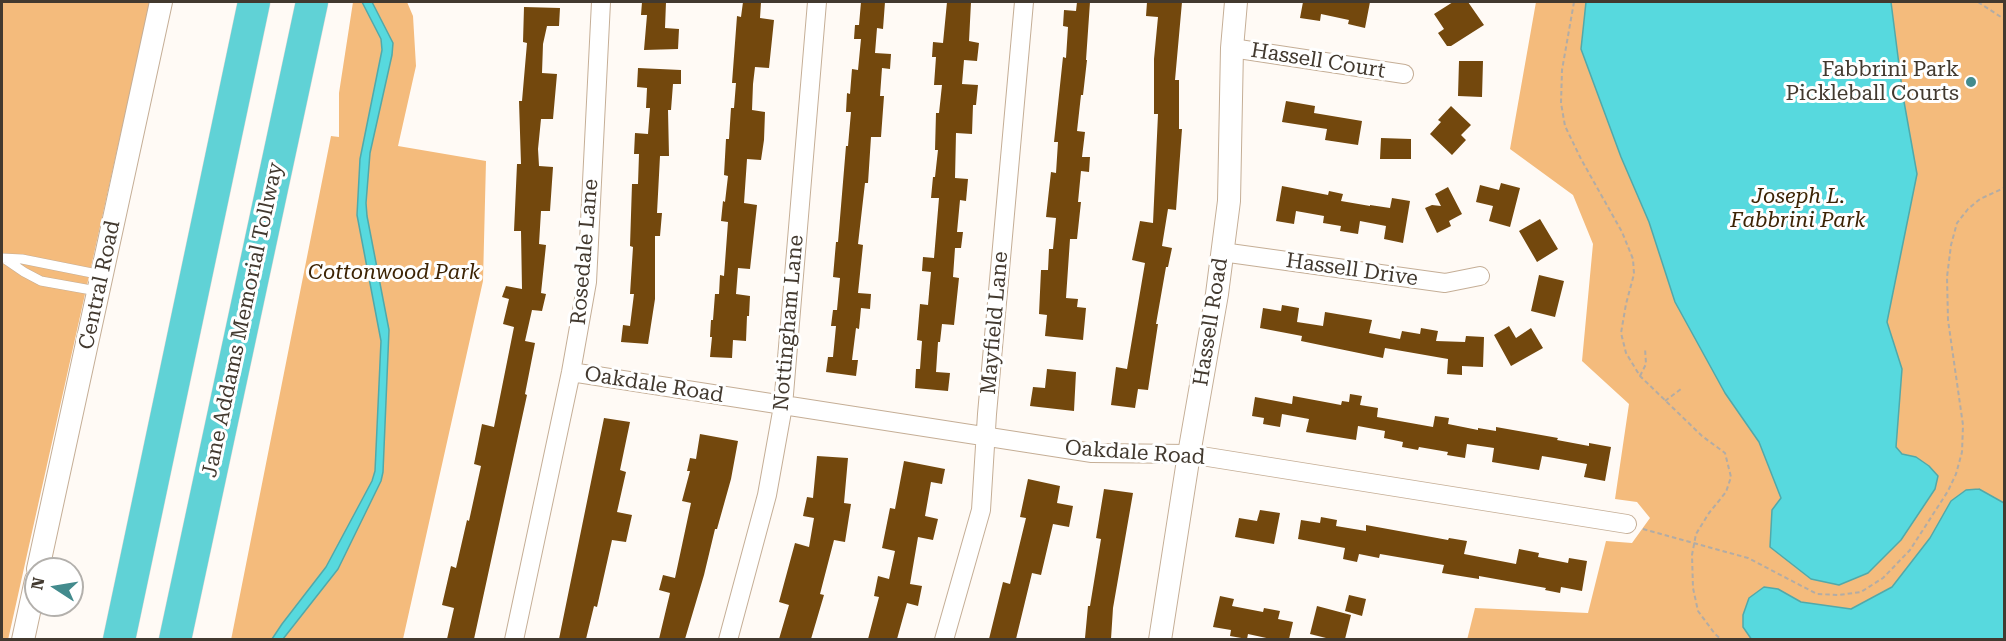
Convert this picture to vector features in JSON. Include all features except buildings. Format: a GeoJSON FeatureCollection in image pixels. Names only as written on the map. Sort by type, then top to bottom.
{"type":"FeatureCollection","features":[{"type":"Feature","properties":{"kind":"highway"},"geometry":{"type":"LineString","coordinates":[[119,639],[254,2]]}},
{"type":"Feature","properties":{"kind":"highway","name":"Jane Addams Memorial Tollway"},"geometry":{"type":"LineString","coordinates":[[175,639],[312,2]]}},
{"type":"Feature","properties":{"kind":"street","name":"Central Road"},"geometry":{"type":"LineString","coordinates":[[41,557],[161,2]]}},
{"type":"Feature","properties":{"kind":"street","name":"Rosedale Lane"},"geometry":{"type":"LineString","coordinates":[[514,639],[571,372],[586,282],[601,2]]}},
{"type":"Feature","properties":{"kind":"street","name":"Nottingham Lane"},"geometry":{"type":"LineString","coordinates":[[728,639],[767,495],[783,406],[817,2]]}},
{"type":"Feature","properties":{"kind":"street","name":"Mayfield Lane"},"geometry":{"type":"LineString","coordinates":[[944,639],[981,510],[1023,2]]}},
{"type":"Feature","properties":{"kind":"street","name":"Hassell Road"},"geometry":{"type":"LineString","coordinates":[[1160,639],[1217,294],[1229,201],[1232,48],[1236,2]]}},
{"type":"Feature","properties":{"kind":"street","name":"Hassell Court"},"geometry":{"type":"LineString","coordinates":[[1232,48],[1404,74]]}},
{"type":"Feature","properties":{"kind":"street","name":"Hassell Drive"},"geometry":{"type":"LineString","coordinates":[[1222,252],[1445,283],[1480,276]]}},
{"type":"Feature","properties":{"kind":"street","name":"Oakdale Road"},"geometry":{"type":"LineString","coordinates":[[571,372],[1092,453],[1189,454],[1627,524]]}},
{"type":"Feature","properties":{"kind":"street"},"geometry":{"type":"LineString","coordinates":[[23,639],[28,617]]}},
{"type":"Feature","properties":{"kind":"lane"},"geometry":{"type":"LineString","coordinates":[[3,258],[41,280],[101,283]]}},
{"type":"Feature","properties":{"kind":"lane"},"geometry":{"type":"LineString","coordinates":[[3,258],[22,259],[101,283]]}},
{"type":"Feature","properties":{"kind":"path"},"geometry":{"type":"LineString","coordinates":[[1574,2],[1562,69],[1561,103],[1565,126],[1622,232],[1633,259],[1634,274],[1626,304],[1622,333],[1626,353],[1640,376],[1702,436],[1725,453],[1731,477],[1726,492],[1696,534],[1692,555],[1693,588],[1698,611],[1715,634],[1722,639]]}},
{"type":"Feature","properties":{"kind":"path"},"geometry":{"type":"LineString","coordinates":[[1978,2],[2004,19]]}},
{"type":"Feature","properties":{"kind":"path"},"geometry":{"type":"LineString","coordinates":[[1627,524],[1748,558],[1817,594],[1839,595],[1861,592],[1883,578],[1910,550],[1948,491],[1956,474],[1962,452],[1962,425],[1948,320],[1947,277],[1951,245],[1957,223],[1968,209],[1980,199],[2004,188]]}},
{"type":"Feature","properties":{"kind":"path"},"geometry":{"type":"LineString","coordinates":[[1640,376],[1646,364],[1645,348]]}},
{"type":"Feature","properties":{"kind":"path"},"geometry":{"type":"LineString","coordinates":[[1665,401],[1681,389]]}},
{"type":"Feature","properties":{"kind":"green space"},"geometry":{"type":"Polygon","coordinates":[[[2,2],[150,2],[26,557],[24,557],[24,568],[8,640],[2,639],[2,2]]]}},
{"type":"Feature","properties":{"kind":"green space","name":"Cottonwood Park"},"geometry":{"type":"Polygon","coordinates":[[[353,2],[407,2],[413,16],[416,66],[398,146],[486,161],[483,281],[403,639],[231,640],[331,136],[339,137],[339,93],[353,2]]]}},
{"type":"Feature","properties":{"kind":"green space","name":"Joseph L. Fabbrini Park"},"geometry":{"type":"Polygon","coordinates":[[[1536,2],[2004,2],[2004,639],[1467,640],[1475,608],[1588,613],[1606,541],[1632,543],[1650,518],[1637,502],[1615,499],[1629,404],[1582,361],[1593,244],[1573,195],[1510,149],[1536,2]]]}},
{"type":"Feature","properties":{"kind":"water"},"geometry":{"type":"Polygon","coordinates":[[[362,2],[372,2],[393,43],[370,153],[366,203],[389,330],[383,472],[381,481],[338,569],[283,639],[272,639],[326,567],[372,481],[375,471],[381,341],[357,215],[360,159],[382,50],[381,39],[362,2]]]}},
{"type":"Feature","properties":{"kind":"water"},"geometry":{"type":"Polygon","coordinates":[[[1586,2],[1891,2],[1903,96],[1917,174],[1887,322],[1902,369],[1896,447],[1902,454],[1916,457],[1938,476],[1935,489],[1901,540],[1868,573],[1839,585],[1811,579],[1770,547],[1772,510],[1781,498],[1759,442],[1725,393],[1675,302],[1649,222],[1621,157],[1581,49],[1586,2]]]}},
{"type":"Feature","properties":{"kind":"water"},"geometry":{"type":"Polygon","coordinates":[[[1979,489],[2004,503],[2004,639],[1752,640],[1743,627],[1743,615],[1749,598],[1764,587],[1778,589],[1801,602],[1851,609],[1892,587],[1930,538],[1951,501],[1966,490],[1979,489]]]}},
{"type":"Feature","properties":{"kind":"place","name":"Fabbrini Park Pickleball Courts"},"geometry":{"type":"Point","coordinates":[1971,82]}}]}
